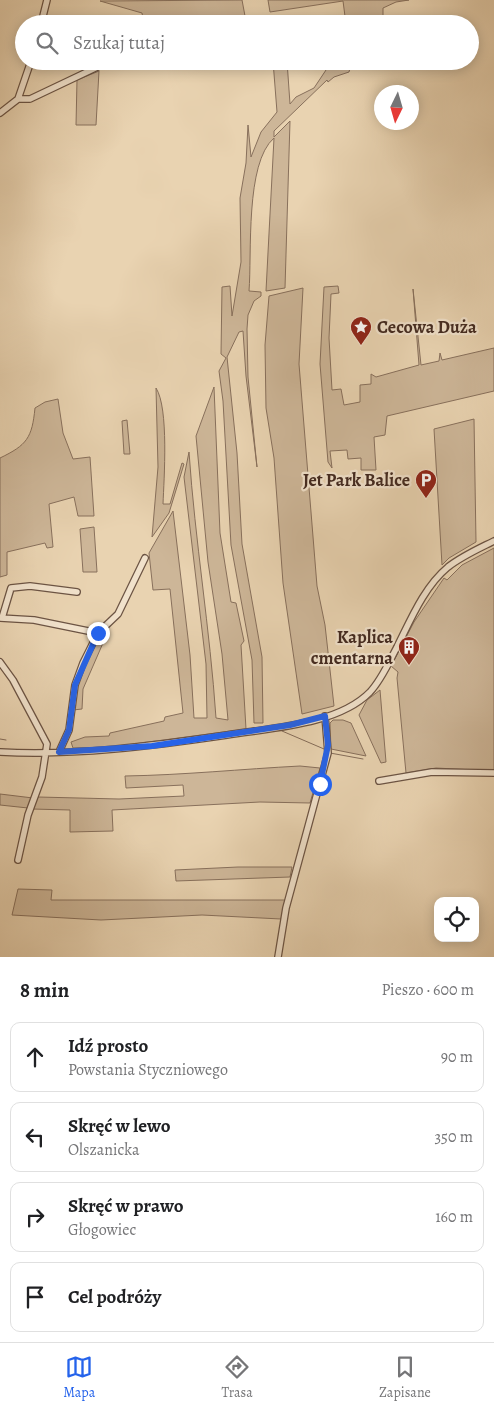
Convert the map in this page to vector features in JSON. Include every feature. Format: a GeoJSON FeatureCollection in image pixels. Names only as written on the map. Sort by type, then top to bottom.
{"type":"FeatureCollection","features":[{"type":"Feature","properties":{"kind":"street"},"geometry":{"type":"LineString","coordinates":[[43,15],[47,0]]}},
{"type":"Feature","properties":{"kind":"street"},"geometry":{"type":"LineString","coordinates":[[0,113],[18,99],[28,70]]}},
{"type":"Feature","properties":{"kind":"street"},"geometry":{"type":"LineString","coordinates":[[18,99],[30,99],[91,70]]}},
{"type":"Feature","properties":{"kind":"street"},"geometry":{"type":"LineString","coordinates":[[0,752],[46,753],[152,746],[290,725],[325,716],[354,704],[372,690],[434,583],[454,562],[494,540]]}},
{"type":"Feature","properties":{"kind":"street"},"geometry":{"type":"LineString","coordinates":[[59,752],[69,730],[75,685],[98,633],[118,614],[144,558]]}},
{"type":"Feature","properties":{"kind":"street"},"geometry":{"type":"LineString","coordinates":[[77,592],[30,586],[11,588],[1,618],[34,620],[98,633]]}},
{"type":"Feature","properties":{"kind":"street"},"geometry":{"type":"LineString","coordinates":[[0,662],[13,680],[47,744],[42,777],[28,815],[18,860]]}},
{"type":"Feature","properties":{"kind":"street"},"geometry":{"type":"LineString","coordinates":[[278,957],[288,901],[328,753],[325,716]]}},
{"type":"Feature","properties":{"kind":"street"},"geometry":{"type":"LineString","coordinates":[[379,781],[439,772],[494,773]]}},
{"type":"Feature","properties":{"kind":"shaded area"},"geometry":{"type":"Polygon","coordinates":[[[242,0],[245,15],[142,15],[142,13],[100,1],[242,0]]]}},
{"type":"Feature","properties":{"kind":"shaded area"},"geometry":{"type":"Polygon","coordinates":[[[268,0],[409,0],[396,2],[383,8],[383,15],[345,15],[343,1],[270,12],[268,0]]]}},
{"type":"Feature","properties":{"kind":"shaded area"},"geometry":{"type":"Polygon","coordinates":[[[274,70],[288,70],[290,104],[296,97],[314,88],[326,70],[350,70],[328,82],[327,80],[274,131],[274,137],[290,121],[285,288],[266,291],[274,138],[265,150],[258,167],[252,210],[249,291],[261,292],[261,296],[254,301],[248,315],[247,329],[248,377],[257,467],[246,376],[243,331],[239,332],[227,357],[237,453],[242,544],[262,657],[263,723],[254,723],[252,660],[231,545],[223,401],[219,371],[226,358],[221,354],[222,287],[230,286],[232,316],[241,262],[240,198],[246,163],[248,125],[251,157],[261,132],[277,112],[274,70]]]}},
{"type":"Feature","properties":{"kind":"shaded area"},"geometry":{"type":"Polygon","coordinates":[[[99,71],[96,125],[76,125],[77,80],[99,71]]]}},
{"type":"Feature","properties":{"kind":"shaded area"},"geometry":{"type":"Polygon","coordinates":[[[338,286],[339,293],[331,294],[329,338],[332,390],[341,389],[344,405],[360,402],[360,385],[371,384],[371,374],[376,377],[419,365],[413,289],[421,365],[439,361],[440,353],[442,360],[494,348],[494,391],[387,416],[385,435],[374,437],[376,470],[361,470],[361,458],[348,459],[347,450],[330,451],[332,468],[328,462],[320,364],[324,287],[338,286]]]}},
{"type":"Feature","properties":{"kind":"shaded area"},"geometry":{"type":"Polygon","coordinates":[[[303,288],[299,364],[317,586],[325,625],[334,706],[302,714],[283,583],[274,458],[266,408],[265,345],[269,296],[303,288]]]}},
{"type":"Feature","properties":{"kind":"shaded area"},"geometry":{"type":"Polygon","coordinates":[[[214,387],[220,533],[231,602],[236,603],[244,641],[241,645],[246,729],[111,747],[73,748],[71,742],[85,737],[109,736],[110,733],[164,721],[165,717],[183,713],[170,589],[153,590],[149,553],[173,511],[190,655],[194,718],[207,718],[206,664],[184,477],[189,452],[216,718],[228,720],[222,654],[208,562],[196,436],[214,387]]]}},
{"type":"Feature","properties":{"kind":"shaded area"},"geometry":{"type":"Polygon","coordinates":[[[156,388],[163,411],[164,427],[163,504],[170,504],[182,463],[184,464],[169,513],[152,537],[158,467],[156,388]]]}},
{"type":"Feature","properties":{"kind":"shaded area"},"geometry":{"type":"Polygon","coordinates":[[[58,399],[63,433],[73,459],[90,457],[94,516],[78,516],[74,497],[49,504],[53,547],[47,548],[45,543],[7,552],[7,575],[0,577],[0,458],[16,449],[27,439],[32,427],[35,408],[45,402],[58,399]]]}},
{"type":"Feature","properties":{"kind":"shaded area"},"geometry":{"type":"Polygon","coordinates":[[[474,419],[476,542],[449,558],[442,565],[434,429],[474,419]]]}},
{"type":"Feature","properties":{"kind":"shaded area"},"geometry":{"type":"Polygon","coordinates":[[[127,420],[130,454],[124,454],[122,421],[127,420]]]}},
{"type":"Feature","properties":{"kind":"shaded area"},"geometry":{"type":"Polygon","coordinates":[[[94,527],[97,572],[83,572],[80,529],[94,527]]]}},
{"type":"Feature","properties":{"kind":"shaded area"},"geometry":{"type":"Polygon","coordinates":[[[494,548],[494,771],[436,768],[406,773],[398,672],[391,666],[414,622],[444,578],[447,580],[462,565],[494,548]]]}},
{"type":"Feature","properties":{"kind":"shaded area"},"geometry":{"type":"Polygon","coordinates":[[[102,632],[103,643],[83,689],[82,709],[73,710],[80,665],[95,634],[102,632]]]}},
{"type":"Feature","properties":{"kind":"shaded area"},"geometry":{"type":"Polygon","coordinates":[[[380,690],[386,762],[381,763],[359,715],[367,700],[380,690]]]}},
{"type":"Feature","properties":{"kind":"shaded area"},"geometry":{"type":"Polygon","coordinates":[[[333,720],[343,720],[351,723],[366,756],[331,749],[330,723],[333,720]]]}},
{"type":"Feature","properties":{"kind":"shaded area"},"geometry":{"type":"Polygon","coordinates":[[[300,766],[320,768],[310,803],[260,802],[112,810],[113,831],[70,832],[70,810],[32,809],[38,797],[119,799],[184,796],[183,785],[126,788],[125,776],[300,766]]]}},
{"type":"Feature","properties":{"kind":"shaded area"},"geometry":{"type":"Polygon","coordinates":[[[0,794],[33,798],[28,808],[0,805],[0,794]]]}},
{"type":"Feature","properties":{"kind":"shaded area"},"geometry":{"type":"Polygon","coordinates":[[[292,867],[290,877],[176,881],[175,870],[292,867]]]}},
{"type":"Feature","properties":{"kind":"shaded area"},"geometry":{"type":"Polygon","coordinates":[[[18,889],[52,890],[51,900],[285,900],[281,919],[202,915],[101,920],[12,915],[18,889]]]}},
{"type":"Feature","properties":{"kind":"waterway"},"geometry":{"type":"LineString","coordinates":[[282,731],[324,749]]}},
{"type":"Feature","properties":{"kind":"waterway"},"geometry":{"type":"LineString","coordinates":[[0,739],[6,740]]}},
{"type":"Feature","properties":{"kind":"waterway"},"geometry":{"type":"LineString","coordinates":[[330,753],[363,759]]}},
{"type":"Feature","properties":{"kind":"waterway"},"geometry":{"type":"LineString","coordinates":[[289,908],[292,897]]}},
{"type":"Feature","properties":{"kind":"place","name":"Cecowa Duża"},"geometry":{"type":"Point","coordinates":[361,346]}},
{"type":"Feature","properties":{"kind":"place","name":"Jet Park Balice"},"geometry":{"type":"Point","coordinates":[426,499]}},
{"type":"Feature","properties":{"kind":"place","name":"Kaplica cmentarna"},"geometry":{"type":"Point","coordinates":[409,666]}},
{"type":"Feature","properties":{"kind":"route"},"geometry":{"type":"LineString","coordinates":[[98,633],[83,663],[75,685],[69,730],[59,752],[152,746],[290,725],[325,716],[328,753],[320,784]]}}]}
